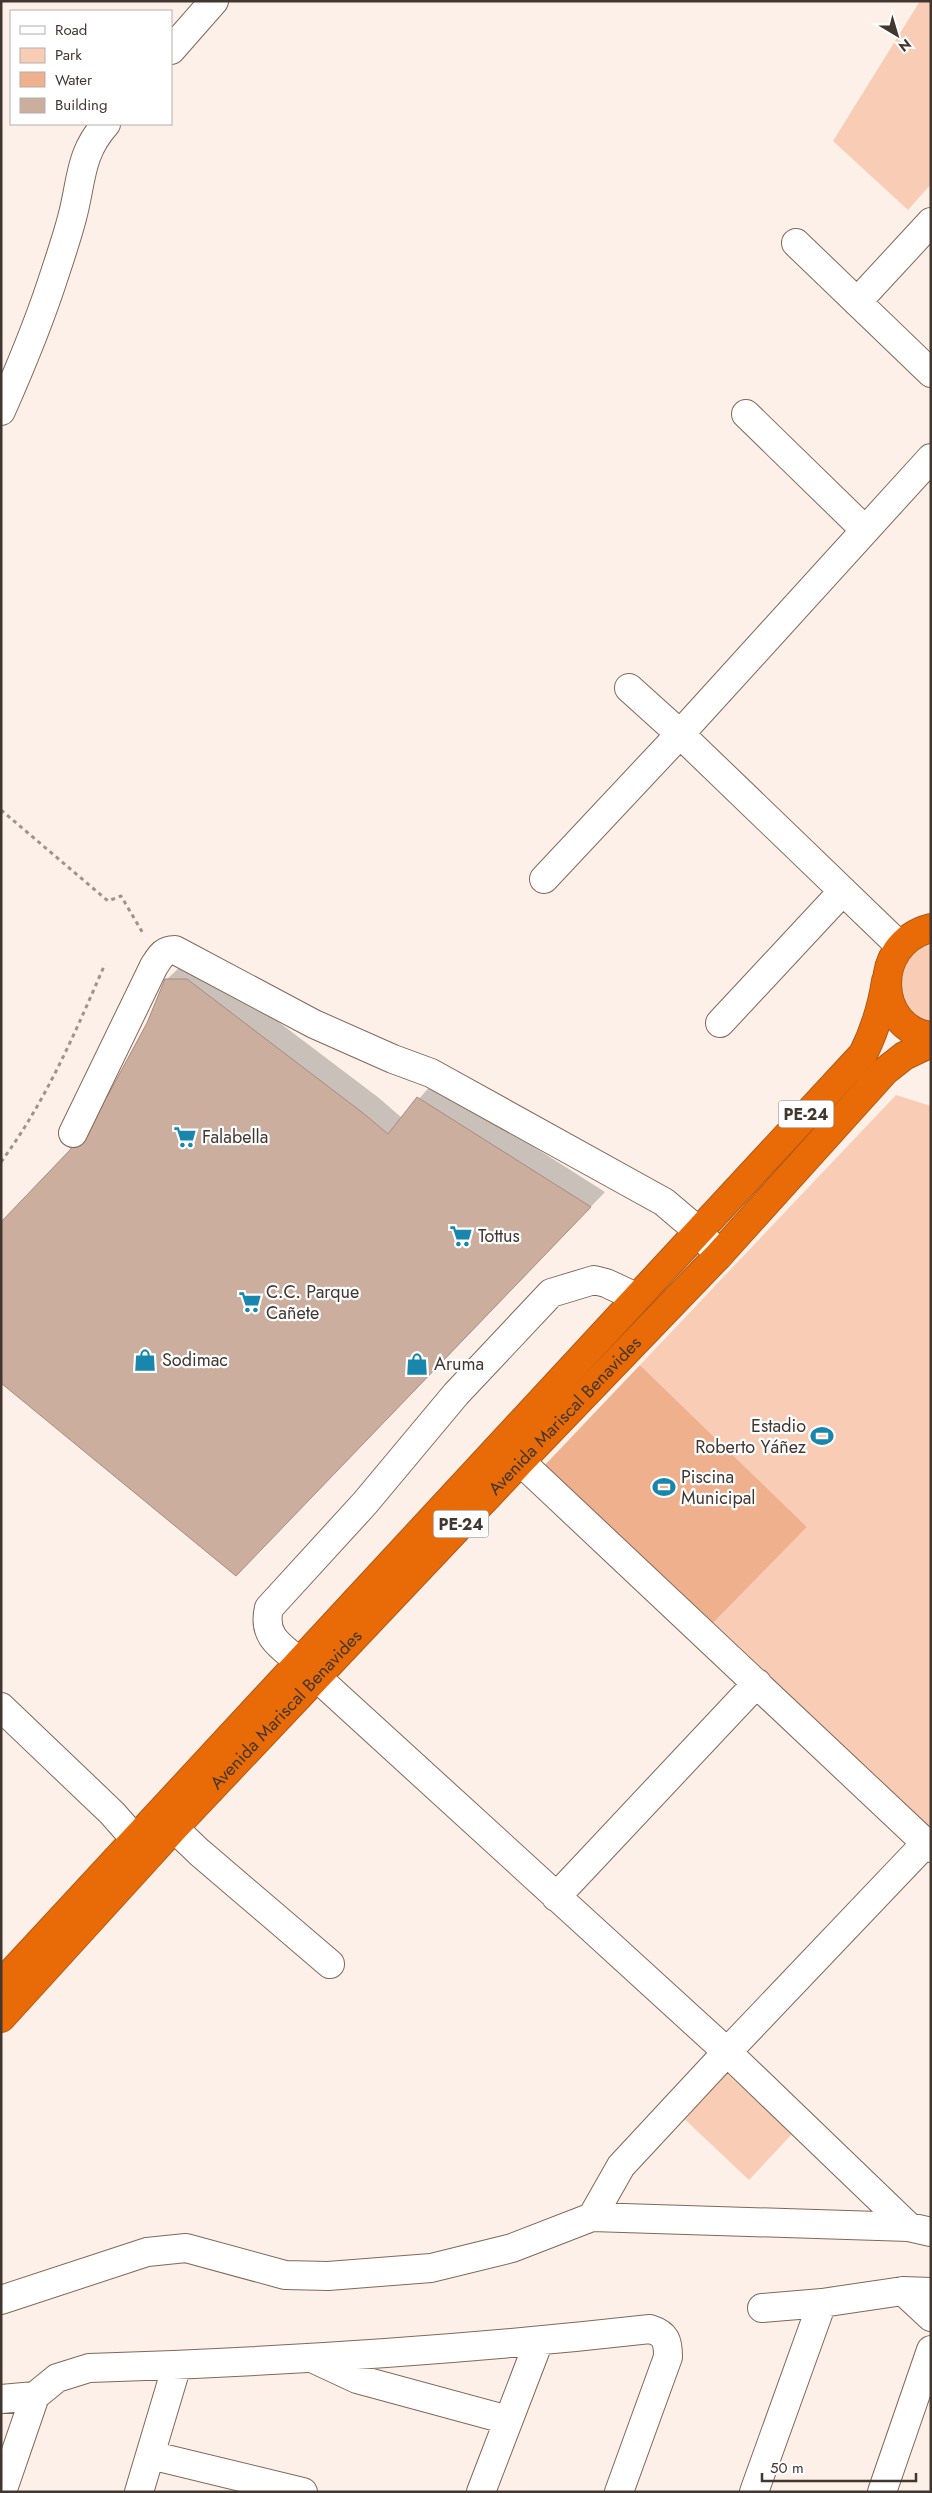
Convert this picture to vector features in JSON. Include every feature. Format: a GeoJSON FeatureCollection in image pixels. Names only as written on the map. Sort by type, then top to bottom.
{"type":"FeatureCollection","features":[{"type":"Feature","properties":{"kind":"highway"},"geometry":{"type":"LineString","coordinates":[[900,946],[917,932],[931,928]]}},
{"type":"Feature","properties":{"kind":"highway","name":"Avenida Mariscal Benavides"},"geometry":{"type":"LineString","coordinates":[[511,1452],[636,1297],[862,1054],[874,1030],[882,1007],[890,962],[900,946]]}},
{"type":"Feature","properties":{"kind":"highway"},"geometry":{"type":"LineString","coordinates":[[886,980],[890,1004],[904,1023],[924,1035],[931,1036]]}},
{"type":"Feature","properties":{"kind":"highway","name":"Avenida Mariscal Benavides"},"geometry":{"type":"LineString","coordinates":[[1,2018],[174,1828],[308,1671],[511,1452],[719,1255],[885,1071],[904,1056],[931,1043]]}},
{"type":"Feature","properties":{"kind":"highway","name":"Avenida Mariscal Benavides"},"geometry":{"type":"LineString","coordinates":[[1,1984],[135,1839],[308,1671]]}},
{"type":"Feature","properties":{"kind":"street"},"geometry":{"type":"LineString","coordinates":[[172,49],[214,1]]}},
{"type":"Feature","properties":{"kind":"street"},"geometry":{"type":"LineString","coordinates":[[1,411],[28,348],[54,275],[72,217],[86,153],[93,139],[105,125]]}},
{"type":"Feature","properties":{"kind":"street"},"geometry":{"type":"LineString","coordinates":[[857,302],[931,222]]}},
{"type":"Feature","properties":{"kind":"street"},"geometry":{"type":"LineString","coordinates":[[796,242],[931,372]]}},
{"type":"Feature","properties":{"kind":"street"},"geometry":{"type":"LineString","coordinates":[[746,414],[864,529]]}},
{"type":"Feature","properties":{"kind":"street"},"geometry":{"type":"LineString","coordinates":[[544,879],[680,734],[864,529],[931,458]]}},
{"type":"Feature","properties":{"kind":"street"},"geometry":{"type":"LineString","coordinates":[[628,688],[680,734],[900,946]]}},
{"type":"Feature","properties":{"kind":"street"},"geometry":{"type":"LineString","coordinates":[[720,1023],[843,891]]}},
{"type":"Feature","properties":{"kind":"street"},"geometry":{"type":"LineString","coordinates":[[73,1133],[154,966],[161,954],[168,950],[175,950],[314,1024],[440,1078],[664,1202],[697,1230],[719,1255]]}},
{"type":"Feature","properties":{"kind":"street"},"geometry":{"type":"LineString","coordinates":[[636,1297],[606,1283],[594,1280],[551,1294],[456,1394],[365,1503],[269,1608],[266,1619],[276,1644],[308,1671],[920,2229]]}},
{"type":"Feature","properties":{"kind":"street"},"geometry":{"type":"LineString","coordinates":[[511,1452],[928,1846],[727,2052],[621,2166],[592,2217]]}},
{"type":"Feature","properties":{"kind":"street"},"geometry":{"type":"LineString","coordinates":[[556,1897],[757,1683]]}},
{"type":"Feature","properties":{"kind":"street"},"geometry":{"type":"LineString","coordinates":[[1,1708],[112,1813],[135,1839]]}},
{"type":"Feature","properties":{"kind":"street"},"geometry":{"type":"LineString","coordinates":[[174,1828],[198,1852],[330,1964]]}},
{"type":"Feature","properties":{"kind":"street"},"geometry":{"type":"LineString","coordinates":[[1,2300],[147,2252],[186,2248],[285,2275],[328,2276],[430,2268],[512,2248],[592,2217],[920,2229]]}},
{"type":"Feature","properties":{"kind":"street"},"geometry":{"type":"LineString","coordinates":[[762,2308],[822,2303],[903,2291],[931,2292]]}},
{"type":"Feature","properties":{"kind":"street"},"geometry":{"type":"LineString","coordinates":[[903,2291],[931,2317]]}},
{"type":"Feature","properties":{"kind":"street"},"geometry":{"type":"LineString","coordinates":[[754,2492],[822,2303]]}},
{"type":"Feature","properties":{"kind":"street"},"geometry":{"type":"LineString","coordinates":[[2,2492],[35,2396],[57,2378],[89,2368],[177,2366],[310,2358],[539,2341],[650,2329],[661,2332],[668,2340],[668,2357],[619,2492]]}},
{"type":"Feature","properties":{"kind":"street"},"geometry":{"type":"LineString","coordinates":[[481,2492],[539,2341]]}},
{"type":"Feature","properties":{"kind":"street"},"geometry":{"type":"LineString","coordinates":[[882,2492],[931,2350]]}},
{"type":"Feature","properties":{"kind":"street"},"geometry":{"type":"LineString","coordinates":[[310,2358],[357,2379],[508,2420]]}},
{"type":"Feature","properties":{"kind":"street"},"geometry":{"type":"LineString","coordinates":[[139,2492],[177,2366]]}},
{"type":"Feature","properties":{"kind":"street"},"geometry":{"type":"LineString","coordinates":[[1,2398],[35,2396]]}},
{"type":"Feature","properties":{"kind":"street"},"geometry":{"type":"LineString","coordinates":[[150,2455],[303,2492]]}},
{"type":"Feature","properties":{"kind":"path"},"geometry":{"type":"LineString","coordinates":[[1,810],[108,901],[121,896],[144,935]]}},
{"type":"Feature","properties":{"kind":"path"},"geometry":{"type":"LineString","coordinates":[[1,1162],[27,1126],[72,1042],[105,964]]}},
{"type":"Feature","properties":{"kind":"green space"},"geometry":{"type":"Polygon","coordinates":[[[920,1],[931,1],[931,184],[908,210],[833,141],[920,1]]]}},
{"type":"Feature","properties":{"kind":"green space"},"geometry":{"type":"Polygon","coordinates":[[[931,942],[931,1024],[918,1018],[908,1008],[902,996],[901,983],[903,970],[908,958],[918,948],[931,942]]]}},
{"type":"Feature","properties":{"kind":"green space","name":"Estadio Roberto Yáñez"},"geometry":{"type":"Polygon","coordinates":[[[896,1095],[931,1106],[931,1833],[711,1625],[807,1527],[640,1365],[896,1095]]]}},
{"type":"Feature","properties":{"kind":"green space"},"geometry":{"type":"Polygon","coordinates":[[[719,2066],[792,2134],[749,2180],[676,2111],[719,2066]]]}},
{"type":"Feature","properties":{"kind":"water","name":"Piscina Municipal"},"geometry":{"type":"Polygon","coordinates":[[[640,1365],[807,1527],[711,1625],[543,1467],[640,1365]]]}},
{"type":"Feature","properties":{"kind":"building","name":"C.C. Parque Cañete"},"geometry":{"type":"Polygon","coordinates":[[[165,979],[187,979],[388,1134],[417,1097],[591,1207],[236,1576],[1,1383],[1,1222],[70,1150],[108,1095],[147,1023],[165,979]]]}},
{"type":"Feature","properties":{"kind":"place","name":"Falabella"},"geometry":{"type":"Point","coordinates":[185,1137]}},
{"type":"Feature","properties":{"kind":"place","name":"Tottus"},"geometry":{"type":"Point","coordinates":[461,1236]}},
{"type":"Feature","properties":{"kind":"place","name":"C.C. Parque Cañete"},"geometry":{"type":"Point","coordinates":[250,1302]}},
{"type":"Feature","properties":{"kind":"place","name":"Sodimac"},"geometry":{"type":"Point","coordinates":[145,1360]}},
{"type":"Feature","properties":{"kind":"place","name":"Aruma"},"geometry":{"type":"Point","coordinates":[417,1364]}},
{"type":"Feature","properties":{"kind":"place","name":"Estadio Roberto Yáñez"},"geometry":{"type":"Point","coordinates":[822,1436]}},
{"type":"Feature","properties":{"kind":"place","name":"Piscina Municipal"},"geometry":{"type":"Point","coordinates":[664,1487]}}]}
